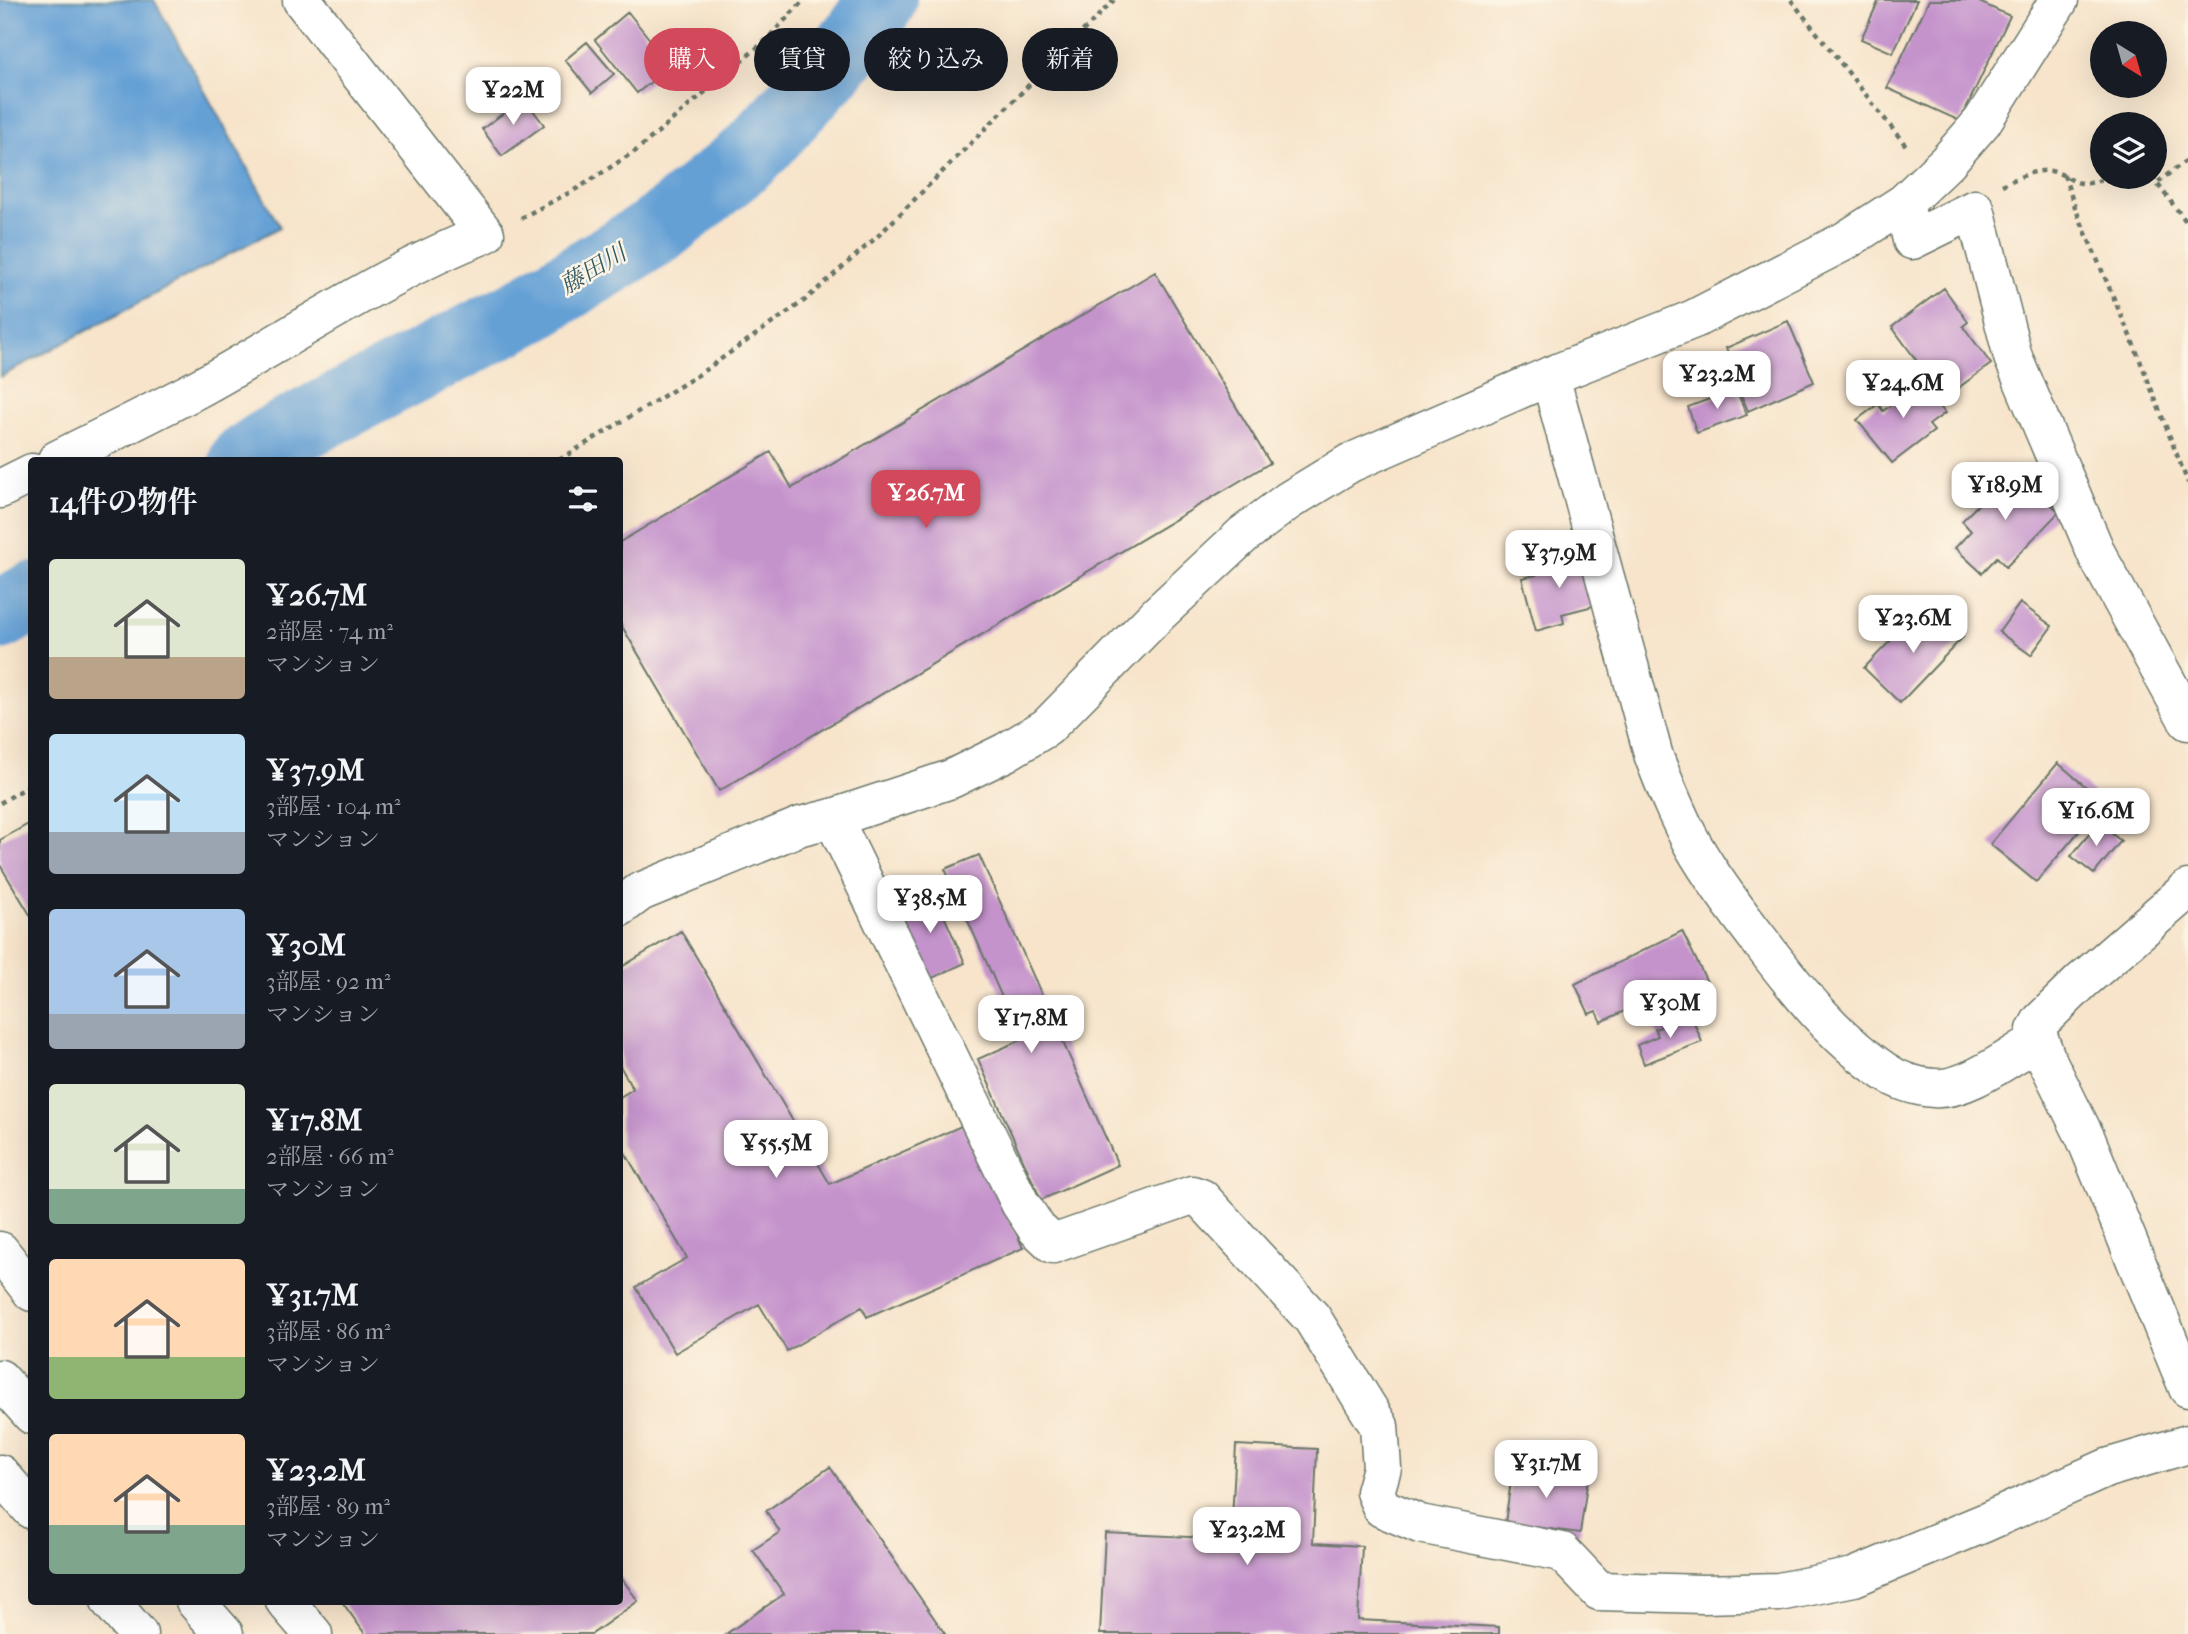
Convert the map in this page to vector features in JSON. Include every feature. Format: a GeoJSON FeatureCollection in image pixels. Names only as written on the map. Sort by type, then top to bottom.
{"type":"FeatureCollection","features":[{"type":"Feature","properties":{"kind":"main road"},"geometry":{"type":"LineString","coordinates":[[63,457],[199,388],[360,294],[451,247],[485,234],[302,0]]}},
{"type":"Feature","properties":{"kind":"main road"},"geometry":{"type":"LineString","coordinates":[[623,905],[640,891],[801,826],[951,779],[1016,746],[1047,727],[1157,615],[1243,536],[1288,501],[1350,463],[1550,376],[1694,319],[1845,241],[1904,202],[1932,177],[1982,121],[2059,0]]}},
{"type":"Feature","properties":{"kind":"main road"},"geometry":{"type":"LineString","coordinates":[[1904,202],[1912,240],[1975,209],[2013,357],[2097,555],[2188,721]]}},
{"type":"Feature","properties":{"kind":"main road"},"geometry":{"type":"LineString","coordinates":[[1550,376],[1654,757],[1673,807],[1729,902],[1791,982],[1836,1031],[1885,1072],[1913,1085],[1937,1089],[1961,1083],[1989,1070],[2039,1040]]}},
{"type":"Feature","properties":{"kind":"main road"},"geometry":{"type":"LineString","coordinates":[[0,489],[28,475]]}},
{"type":"Feature","properties":{"kind":"main road"},"geometry":{"type":"LineString","coordinates":[[833,818],[1020,1203],[1038,1228],[1053,1244],[1192,1195],[1201,1198],[1312,1318],[1379,1426],[1382,1468],[1375,1492],[1382,1508],[1420,1524],[1562,1552],[1598,1591],[1703,1594],[1779,1592],[1854,1577],[2107,1468],[2188,1444]]}},
{"type":"Feature","properties":{"kind":"main road"},"geometry":{"type":"LineString","coordinates":[[2188,889],[2081,982],[2041,1021],[2036,1030],[2086,1139],[2188,1388]]}},
{"type":"Feature","properties":{"kind":"main road"},"geometry":{"type":"LineString","coordinates":[[0,1251],[28,1287]]}},
{"type":"Feature","properties":{"kind":"main road"},"geometry":{"type":"LineString","coordinates":[[0,1379],[28,1410]]}},
{"type":"Feature","properties":{"kind":"main road"},"geometry":{"type":"LineString","coordinates":[[0,1474],[28,1506]]}},
{"type":"Feature","properties":{"kind":"main road"},"geometry":{"type":"LineString","coordinates":[[113,1605],[138,1634]]}},
{"type":"Feature","properties":{"kind":"main road"},"geometry":{"type":"LineString","coordinates":[[199,1605],[224,1634]]}},
{"type":"Feature","properties":{"kind":"main road"},"geometry":{"type":"LineString","coordinates":[[288,1605],[313,1634]]}},
{"type":"Feature","properties":{"kind":"path"},"geometry":{"type":"LineString","coordinates":[[485,234],[512,223],[580,187],[637,150],[765,41],[804,0]]}},
{"type":"Feature","properties":{"kind":"path"},"geometry":{"type":"LineString","coordinates":[[564,457],[698,375],[804,301],[879,235],[1114,0]]}},
{"type":"Feature","properties":{"kind":"path"},"geometry":{"type":"LineString","coordinates":[[1791,0],[1932,177]]}},
{"type":"Feature","properties":{"kind":"path"},"geometry":{"type":"LineString","coordinates":[[2167,175],[2188,159]]}},
{"type":"Feature","properties":{"kind":"path"},"geometry":{"type":"LineString","coordinates":[[1967,212],[1978,196],[2031,172],[2049,171],[2074,181],[2090,183]]}},
{"type":"Feature","properties":{"kind":"path"},"geometry":{"type":"LineString","coordinates":[[2064,175],[2188,482]]}},
{"type":"Feature","properties":{"kind":"path"},"geometry":{"type":"LineString","coordinates":[[2163,189],[2188,224]]}},
{"type":"Feature","properties":{"kind":"path"},"geometry":{"type":"LineString","coordinates":[[0,803],[28,786]]}},
{"type":"Feature","properties":{"kind":"water"},"geometry":{"type":"Polygon","coordinates":[[[0,0],[154,0],[280,227],[0,377],[0,0]]]}},
{"type":"Feature","properties":{"kind":"building"},"geometry":{"type":"Polygon","coordinates":[[[1879,0],[1917,0],[1893,53],[1861,39],[1879,0]]]}},
{"type":"Feature","properties":{"kind":"building"},"geometry":{"type":"Polygon","coordinates":[[[1929,0],[1975,0],[2010,16],[1960,121],[1887,88],[1929,0]]]}},
{"type":"Feature","properties":{"kind":"building"},"geometry":{"type":"Polygon","coordinates":[[[628,12],[644,32],[644,87],[637,93],[595,40],[628,12]]]}},
{"type":"Feature","properties":{"kind":"building"},"geometry":{"type":"Polygon","coordinates":[[[587,42],[614,74],[592,93],[565,60],[587,42]]]}},
{"type":"Feature","properties":{"kind":"building"},"geometry":{"type":"Polygon","coordinates":[[[524,98],[544,125],[502,156],[482,129],[524,98]]]}},
{"type":"Feature","properties":{"kind":"building"},"geometry":{"type":"Polygon","coordinates":[[[1155,272],[1270,463],[719,791],[623,628],[623,540],[771,452],[792,488],[1155,272]]]}},
{"type":"Feature","properties":{"kind":"building"},"geometry":{"type":"Polygon","coordinates":[[[1944,288],[1968,322],[1963,326],[1991,364],[1944,398],[1892,327],[1944,288]]]}},
{"type":"Feature","properties":{"kind":"building"},"geometry":{"type":"Polygon","coordinates":[[[1788,321],[1814,382],[1748,411],[1729,367],[1733,365],[1726,348],[1788,321]]]}},
{"type":"Feature","properties":{"kind":"building"},"geometry":{"type":"Polygon","coordinates":[[[1915,375],[1945,413],[1929,425],[1934,431],[1892,463],[1857,420],[1878,404],[1883,411],[1902,397],[1896,390],[1915,375]]]}},
{"type":"Feature","properties":{"kind":"building"},"geometry":{"type":"Polygon","coordinates":[[[1736,389],[1747,415],[1697,433],[1688,407],[1736,389]]]}},
{"type":"Feature","properties":{"kind":"building"},"geometry":{"type":"Polygon","coordinates":[[[2014,468],[2059,512],[2006,567],[1997,557],[1982,573],[1955,548],[1971,531],[1962,521],[2014,468]]]}},
{"type":"Feature","properties":{"kind":"building"},"geometry":{"type":"Polygon","coordinates":[[[1575,552],[1578,559],[1585,557],[1597,605],[1562,614],[1564,623],[1536,631],[1522,578],[1536,575],[1533,563],[1575,552]]]}},
{"type":"Feature","properties":{"kind":"building"},"geometry":{"type":"Polygon","coordinates":[[[2020,603],[2052,626],[2031,655],[1999,632],[2020,603]]]}},
{"type":"Feature","properties":{"kind":"building"},"geometry":{"type":"Polygon","coordinates":[[[1931,608],[1963,637],[1900,703],[1864,668],[1897,634],[1901,638],[1931,608]]]}},
{"type":"Feature","properties":{"kind":"building"},"geometry":{"type":"Polygon","coordinates":[[[2058,763],[2104,802],[2036,882],[1990,844],[2058,763]]]}},
{"type":"Feature","properties":{"kind":"building"},"geometry":{"type":"Polygon","coordinates":[[[2098,823],[2121,841],[2094,874],[2071,856],[2098,823]]]}},
{"type":"Feature","properties":{"kind":"building"},"geometry":{"type":"Polygon","coordinates":[[[28,824],[28,911],[0,865],[0,840],[28,824]]]}},
{"type":"Feature","properties":{"kind":"building"},"geometry":{"type":"Polygon","coordinates":[[[979,855],[1118,1165],[1041,1200],[978,1059],[1021,1040],[945,869],[979,855]]]}},
{"type":"Feature","properties":{"kind":"building"},"geometry":{"type":"Polygon","coordinates":[[[932,889],[965,963],[928,980],[895,906],[932,889]]]}},
{"type":"Feature","properties":{"kind":"building"},"geometry":{"type":"Polygon","coordinates":[[[681,931],[830,1184],[968,1123],[1023,1248],[867,1317],[862,1307],[787,1351],[759,1304],[675,1353],[636,1287],[687,1258],[623,1149],[623,1095],[633,1089],[623,1071],[623,966],[681,931]]]}},
{"type":"Feature","properties":{"kind":"building"},"geometry":{"type":"Polygon","coordinates":[[[1682,931],[1709,986],[1637,1021],[1631,1008],[1601,1022],[1596,1011],[1589,1014],[1575,984],[1682,931]]]}},
{"type":"Feature","properties":{"kind":"building"},"geometry":{"type":"Polygon","coordinates":[[[1691,1015],[1702,1042],[1644,1064],[1637,1045],[1658,1036],[1655,1029],[1691,1015]]]}},
{"type":"Feature","properties":{"kind":"building"},"geometry":{"type":"Polygon","coordinates":[[[1236,1445],[1317,1449],[1313,1543],[1362,1546],[1358,1620],[1499,1627],[1499,1634],[1100,1634],[1105,1533],[1231,1539],[1236,1445]]]}},
{"type":"Feature","properties":{"kind":"building"},"geometry":{"type":"Polygon","coordinates":[[[830,1467],[945,1634],[726,1634],[784,1594],[753,1550],[780,1532],[766,1511],[830,1467]]]}},
{"type":"Feature","properties":{"kind":"building"},"geometry":{"type":"Polygon","coordinates":[[[1513,1467],[1588,1478],[1580,1533],[1505,1523],[1513,1467]]]}},
{"type":"Feature","properties":{"kind":"building"},"geometry":{"type":"Polygon","coordinates":[[[623,1580],[638,1601],[592,1634],[365,1634],[344,1605],[623,1605],[623,1580]]]}},
{"type":"Feature","properties":{"kind":"waterway","name":"藤田川"},"geometry":{"type":"LineString","coordinates":[[248,457],[272,441],[525,311],[658,230],[752,154],[856,39],[882,0]]}},
{"type":"Feature","properties":{"kind":"waterway","name":"藤田川"},"geometry":{"type":"LineString","coordinates":[[0,615],[28,599]]}}]}
